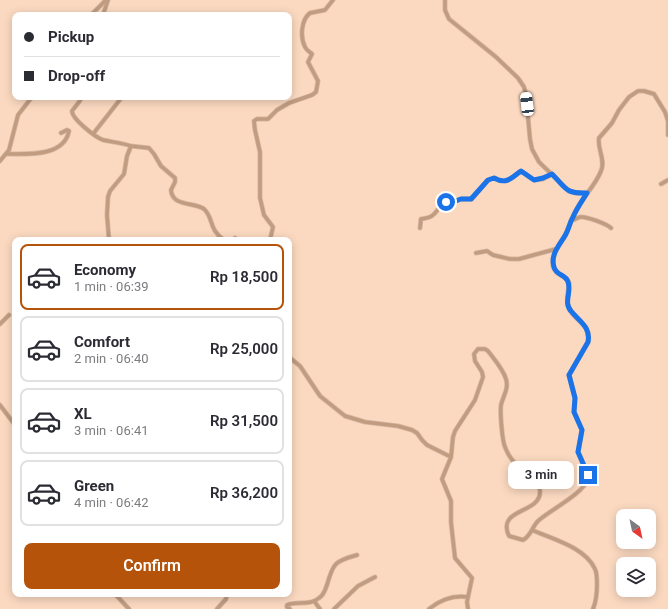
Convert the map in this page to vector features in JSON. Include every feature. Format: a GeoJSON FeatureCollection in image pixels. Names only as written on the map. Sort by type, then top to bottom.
{"type":"FeatureCollection","features":[{"type":"Feature","properties":{"kind":"street"},"geometry":{"type":"LineString","coordinates":[[94,12],[107,0]]}},
{"type":"Feature","properties":{"kind":"street"},"geometry":{"type":"LineString","coordinates":[[104,12],[107,0]]}},
{"type":"Feature","properties":{"kind":"street"},"geometry":{"type":"LineString","coordinates":[[271,237],[273,227],[264,215],[260,198],[260,152],[254,121],[257,119],[268,119],[277,110],[285,105],[312,96],[315,93],[318,81],[308,62],[312,54],[305,46],[302,32],[303,22],[310,13],[325,10],[333,0]]}},
{"type":"Feature","properties":{"kind":"street"},"geometry":{"type":"LineString","coordinates":[[445,0],[445,10],[449,18],[496,57],[518,78],[524,87],[530,139],[532,149],[537,159],[569,191],[575,193],[587,193]]}},
{"type":"Feature","properties":{"kind":"street"},"geometry":{"type":"LineString","coordinates":[[468,609],[468,597],[472,578],[455,558],[451,522],[451,501],[442,481],[451,457],[455,431],[475,400],[483,377],[482,372],[475,361],[474,354],[478,349],[485,349],[491,354],[506,378],[507,389],[502,401],[501,411],[505,448],[519,468],[537,483],[540,489],[539,498],[535,503],[510,518],[507,524],[508,532],[511,537],[523,540],[528,537],[538,521],[558,508],[581,489],[588,479],[586,469],[578,452],[582,430],[574,412],[575,398],[569,375],[588,342],[589,336],[586,327],[569,309],[567,298],[569,283],[566,278],[556,273],[554,269],[553,260],[556,249],[602,168],[603,162],[599,138],[612,123],[619,110],[629,97],[638,91],[650,91],[654,94],[667,116],[668,135]]}},
{"type":"Feature","properties":{"kind":"street"},"geometry":{"type":"LineString","coordinates":[[0,161],[7,154],[10,148],[18,115],[30,100]]}},
{"type":"Feature","properties":{"kind":"street"},"geometry":{"type":"LineString","coordinates":[[80,100],[71,112],[77,120],[93,134],[103,140],[131,146],[145,147],[152,150],[160,166],[175,178],[175,182],[171,190],[173,196],[184,204],[201,207],[205,210],[214,232],[220,237]]}},
{"type":"Feature","properties":{"kind":"street"},"geometry":{"type":"LineString","coordinates":[[93,134],[120,100]]}},
{"type":"Feature","properties":{"kind":"street"},"geometry":{"type":"LineString","coordinates":[[7,154],[52,150],[65,141],[69,131],[66,130],[61,133]]}},
{"type":"Feature","properties":{"kind":"street"},"geometry":{"type":"LineString","coordinates":[[109,237],[107,199],[110,191],[124,174],[126,156],[131,146]]}},
{"type":"Feature","properties":{"kind":"street"},"geometry":{"type":"LineString","coordinates":[[420,228],[422,219],[432,216],[444,202],[450,203],[461,199],[471,199],[489,179],[494,178],[504,182],[521,171],[534,180],[552,174]]}},
{"type":"Feature","properties":{"kind":"street"},"geometry":{"type":"LineString","coordinates":[[661,184],[668,180]]}},
{"type":"Feature","properties":{"kind":"street"},"geometry":{"type":"LineString","coordinates":[[571,221],[584,217],[607,225],[611,228]]}},
{"type":"Feature","properties":{"kind":"street"},"geometry":{"type":"LineString","coordinates":[[476,253],[487,251],[494,256],[519,259],[556,249]]}},
{"type":"Feature","properties":{"kind":"street"},"geometry":{"type":"LineString","coordinates":[[0,324],[9,315]]}},
{"type":"Feature","properties":{"kind":"street"},"geometry":{"type":"LineString","coordinates":[[292,359],[300,366],[320,396],[345,416],[365,422],[398,426],[412,430],[422,440],[451,457]]}},
{"type":"Feature","properties":{"kind":"street"},"geometry":{"type":"LineString","coordinates":[[0,406],[12,421]]}},
{"type":"Feature","properties":{"kind":"street"},"geometry":{"type":"LineString","coordinates":[[532,530],[565,544],[588,559],[595,569],[596,574],[596,592],[592,609]]}},
{"type":"Feature","properties":{"kind":"street"},"geometry":{"type":"LineString","coordinates":[[290,609],[286,605],[314,601],[323,594],[333,567],[336,563],[340,560],[357,555]]}},
{"type":"Feature","properties":{"kind":"street"},"geometry":{"type":"LineString","coordinates":[[334,609],[358,586],[375,577]]}},
{"type":"Feature","properties":{"kind":"street"},"geometry":{"type":"LineString","coordinates":[[118,597],[129,609]]}},
{"type":"Feature","properties":{"kind":"street"},"geometry":{"type":"LineString","coordinates":[[217,609],[226,597]]}},
{"type":"Feature","properties":{"kind":"street"},"geometry":{"type":"LineString","coordinates":[[431,608],[438,602],[455,597],[468,597]]}},
{"type":"Feature","properties":{"kind":"street"},"geometry":{"type":"LineString","coordinates":[[314,601],[320,609]]}},
{"type":"Feature","properties":{"kind":"route"},"geometry":{"type":"LineString","coordinates":[[446,202],[450,203],[461,199],[471,199],[489,179],[493,177],[504,182],[521,171],[534,180],[538,180],[552,174],[572,193],[587,193],[576,209],[567,232],[556,249],[553,265],[556,273],[568,280],[569,288],[567,302],[569,309],[586,327],[589,336],[588,342],[569,372],[569,381],[575,398],[574,412],[582,430],[578,452],[588,475]]}}]}
